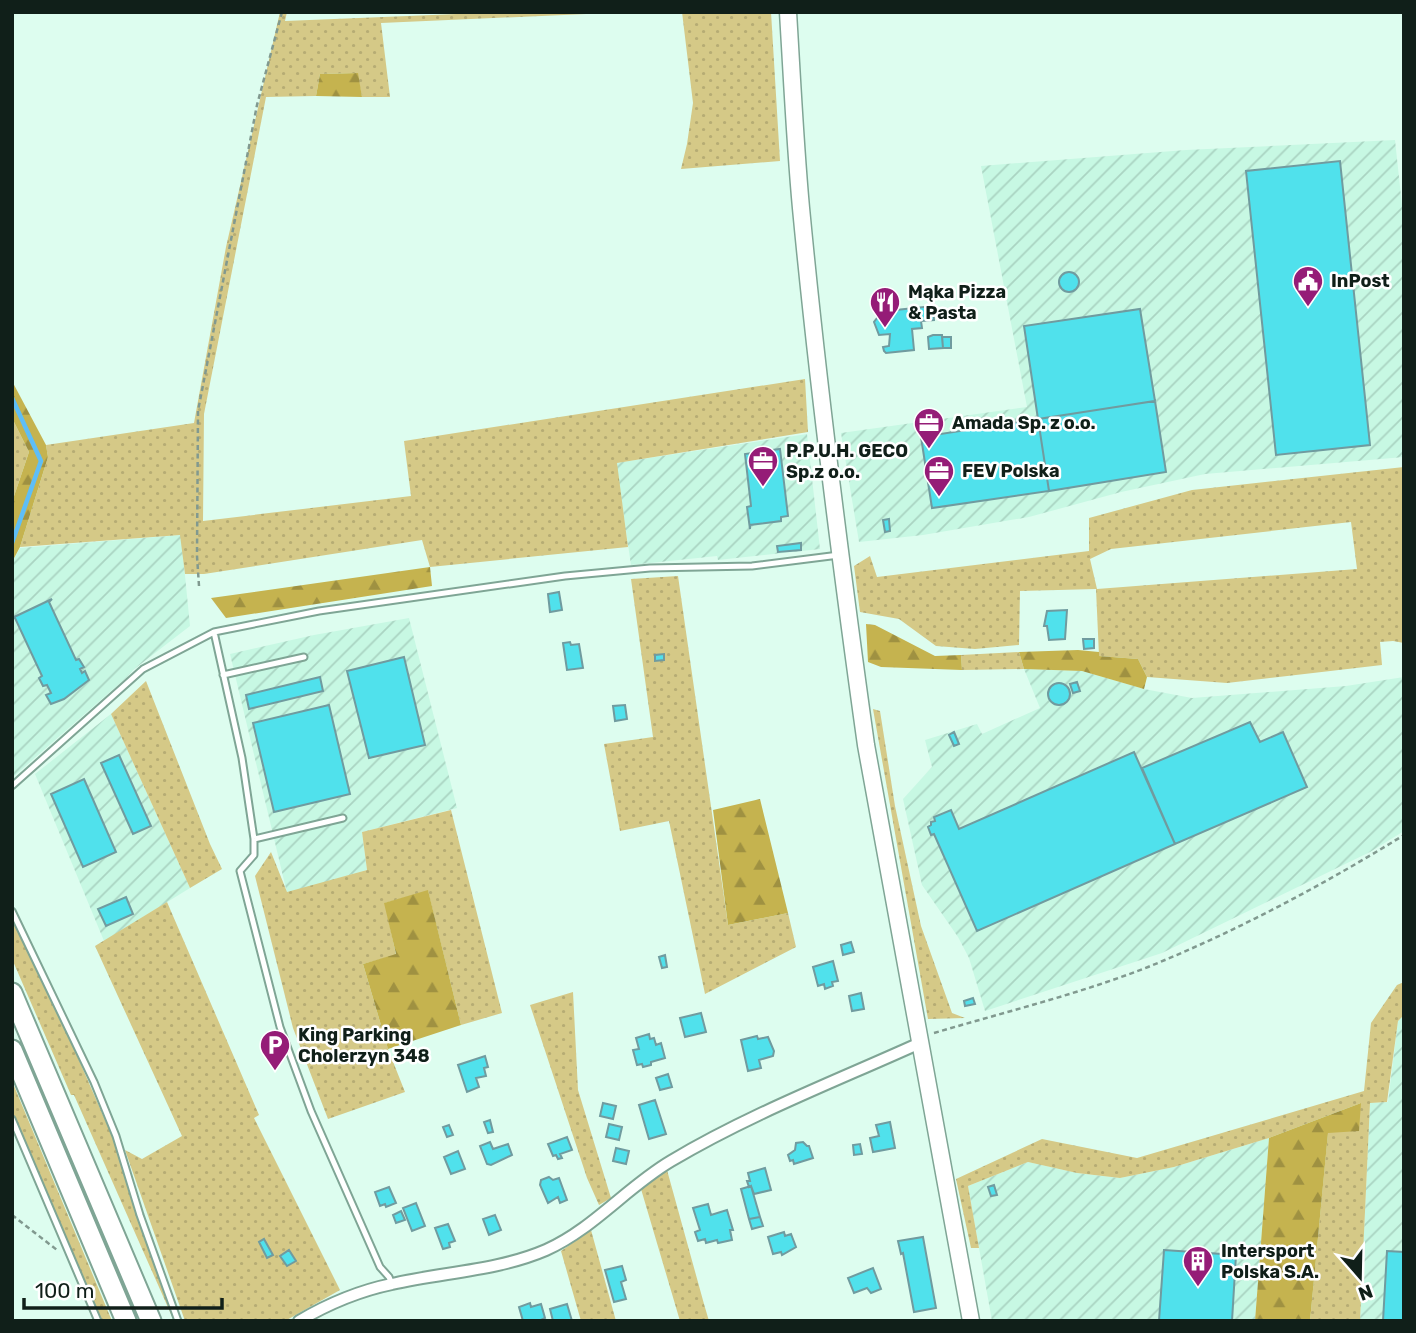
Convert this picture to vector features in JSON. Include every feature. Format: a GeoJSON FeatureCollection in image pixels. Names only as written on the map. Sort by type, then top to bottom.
{"type":"FeatureCollection","features":[{"type":"Feature","properties":{"kind":"highway"},"geometry":{"type":"LineString","coordinates":[[12,993],[151,1321]]}},
{"type":"Feature","properties":{"kind":"highway"},"geometry":{"type":"LineString","coordinates":[[12,1050],[126,1321]]}},
{"type":"Feature","properties":{"kind":"main road"},"geometry":{"type":"LineString","coordinates":[[788,12],[802,219],[840,555],[866,745],[971,1321]]}},
{"type":"Feature","properties":{"kind":"street"},"geometry":{"type":"LineString","coordinates":[[299,1321],[329,1303],[392,1284],[505,1264],[544,1251],[566,1240],[668,1162],[702,1143],[747,1119],[920,1043]]}},
{"type":"Feature","properties":{"kind":"lane"},"geometry":{"type":"LineString","coordinates":[[12,786],[143,669],[214,632],[319,611],[565,576],[650,568],[752,566],[840,555]]}},
{"type":"Feature","properties":{"kind":"lane"},"geometry":{"type":"LineString","coordinates":[[214,632],[242,758],[254,839],[254,855],[240,871],[280,1027],[311,1111],[380,1267],[392,1284]]}},
{"type":"Feature","properties":{"kind":"lane"},"geometry":{"type":"LineString","coordinates":[[223,676],[303,657]]}},
{"type":"Feature","properties":{"kind":"lane"},"geometry":{"type":"LineString","coordinates":[[254,839],[343,818]]}},
{"type":"Feature","properties":{"kind":"lane"},"geometry":{"type":"LineString","coordinates":[[12,911],[94,1082],[116,1136],[139,1215],[178,1321]]}},
{"type":"Feature","properties":{"kind":"lane"},"geometry":{"type":"LineString","coordinates":[[12,1119],[97,1321]]}},
{"type":"Feature","properties":{"kind":"path"},"geometry":{"type":"LineString","coordinates":[[199,586],[198,411],[257,105],[282,12]]}},
{"type":"Feature","properties":{"kind":"path"},"geometry":{"type":"LineString","coordinates":[[920,1043],[930,1034],[1148,967],[1282,905],[1404,835]]}},
{"type":"Feature","properties":{"kind":"path"},"geometry":{"type":"LineString","coordinates":[[12,1215],[46,1243],[72,1259]]}},
{"type":"Feature","properties":{"kind":"shaded area"},"geometry":{"type":"Polygon","coordinates":[[[280,12],[287,12],[285,21],[506,12],[631,12],[381,23],[390,97],[362,97],[357,73],[320,74],[316,96],[266,97],[204,414],[203,521],[411,496],[404,441],[805,379],[808,432],[617,463],[628,547],[430,567],[422,540],[204,574],[185,574],[180,535],[20,547],[48,457],[46,445],[194,423],[226,247],[280,12]]]}},
{"type":"Feature","properties":{"kind":"shaded area"},"geometry":{"type":"Polygon","coordinates":[[[682,12],[771,12],[780,161],[681,169],[693,103],[682,12]]]}},
{"type":"Feature","properties":{"kind":"shaded area"},"geometry":{"type":"Polygon","coordinates":[[[1395,140],[1404,224],[1404,457],[1205,474],[1121,492],[1029,517],[923,535],[859,542],[841,433],[1027,407],[981,166],[1186,150],[1395,140]]]}},
{"type":"Feature","properties":{"kind":"shaded area"},"geometry":{"type":"Polygon","coordinates":[[[12,418],[29,452],[12,502],[12,418]]]}},
{"type":"Feature","properties":{"kind":"shaded area"},"geometry":{"type":"Polygon","coordinates":[[[807,434],[820,549],[718,560],[717,556],[631,565],[616,463],[807,434]]]}},
{"type":"Feature","properties":{"kind":"shaded area"},"geometry":{"type":"Polygon","coordinates":[[[1404,467],[1404,643],[1380,642],[1382,665],[1227,683],[1147,677],[1138,659],[1099,656],[1096,589],[1020,591],[1019,645],[975,649],[936,646],[899,619],[860,612],[854,566],[870,556],[877,577],[1089,551],[1089,518],[1192,490],[1404,467]],[[1351,522],[1111,549],[1090,559],[1097,589],[1357,569],[1351,522]]]}},
{"type":"Feature","properties":{"kind":"shaded area"},"geometry":{"type":"Polygon","coordinates":[[[181,535],[190,626],[133,670],[12,778],[12,562],[20,548],[181,535]]]}},
{"type":"Feature","properties":{"kind":"shaded area"},"geometry":{"type":"Polygon","coordinates":[[[678,576],[728,925],[788,913],[796,947],[705,994],[669,821],[620,831],[604,744],[653,737],[631,579],[678,576]]]}},
{"type":"Feature","properties":{"kind":"shaded area"},"geometry":{"type":"Polygon","coordinates":[[[409,618],[457,808],[362,832],[367,870],[287,893],[230,654],[409,618]]]}},
{"type":"Feature","properties":{"kind":"shaded area"},"geometry":{"type":"Polygon","coordinates":[[[1019,652],[1024,669],[962,670],[961,655],[1019,652]]]}},
{"type":"Feature","properties":{"kind":"shaded area"},"geometry":{"type":"Polygon","coordinates":[[[1024,669],[1082,671],[1144,689],[1192,698],[1346,686],[1404,677],[1404,831],[1370,852],[1162,953],[985,1011],[969,958],[958,937],[922,885],[903,799],[932,767],[925,740],[977,724],[982,734],[1040,708],[1024,669]]]}},
{"type":"Feature","properties":{"kind":"shaded area"},"geometry":{"type":"Polygon","coordinates":[[[146,681],[222,869],[190,888],[111,714],[146,681]]]}},
{"type":"Feature","properties":{"kind":"shaded area"},"geometry":{"type":"Polygon","coordinates":[[[873,709],[880,711],[895,806],[921,926],[952,1013],[965,1018],[928,1019],[873,709]]]}},
{"type":"Feature","properties":{"kind":"shaded area"},"geometry":{"type":"Polygon","coordinates":[[[111,714],[190,888],[104,941],[35,774],[111,714]]]}},
{"type":"Feature","properties":{"kind":"shaded area"},"geometry":{"type":"Polygon","coordinates":[[[451,810],[502,1013],[461,1025],[428,891],[385,903],[396,955],[363,964],[388,1049],[405,1092],[328,1119],[293,1028],[255,876],[271,852],[287,892],[367,870],[362,832],[451,810]]]}},
{"type":"Feature","properties":{"kind":"shaded area"},"geometry":{"type":"Polygon","coordinates":[[[167,902],[259,1115],[254,1118],[340,1290],[285,1321],[185,1321],[125,1150],[142,1159],[182,1136],[95,946],[167,902]]]}},
{"type":"Feature","properties":{"kind":"shaded area"},"geometry":{"type":"Polygon","coordinates":[[[12,918],[113,1138],[174,1321],[12,959],[12,918]]]}},
{"type":"Feature","properties":{"kind":"shaded area"},"geometry":{"type":"Polygon","coordinates":[[[1404,982],[1404,1015],[1398,1021],[1387,1102],[1370,1103],[1360,1321],[1310,1321],[1328,1132],[1361,1103],[1269,1138],[1174,1167],[1120,1178],[1077,1173],[1028,1162],[968,1186],[979,1248],[971,1248],[956,1179],[1042,1139],[1137,1158],[1364,1091],[1371,1023],[1397,985],[1404,982]]]}},
{"type":"Feature","properties":{"kind":"shaded area"},"geometry":{"type":"Polygon","coordinates":[[[573,992],[578,1090],[611,1198],[599,1205],[587,1178],[530,1005],[573,992]]]}},
{"type":"Feature","properties":{"kind":"shaded area"},"geometry":{"type":"Polygon","coordinates":[[[1404,1015],[1404,1321],[1360,1321],[1370,1103],[1388,1102],[1398,1021],[1404,1015]]]}},
{"type":"Feature","properties":{"kind":"shaded area"},"geometry":{"type":"Polygon","coordinates":[[[12,1081],[112,1321],[102,1321],[12,1111],[12,1081]]]}},
{"type":"Feature","properties":{"kind":"shaded area"},"geometry":{"type":"Polygon","coordinates":[[[1269,1138],[1255,1321],[992,1321],[968,1186],[1028,1162],[1077,1173],[1120,1178],[1174,1167],[1269,1138]]]}},
{"type":"Feature","properties":{"kind":"shaded area"},"geometry":{"type":"Polygon","coordinates":[[[667,1170],[709,1321],[680,1321],[641,1189],[667,1170]]]}},
{"type":"Feature","properties":{"kind":"shaded area"},"geometry":{"type":"Polygon","coordinates":[[[591,1230],[616,1321],[581,1321],[561,1251],[591,1230]]]}},
{"type":"Feature","properties":{"kind":"green space"},"geometry":{"type":"Polygon","coordinates":[[[358,73],[362,97],[316,96],[320,74],[358,73]]]}},
{"type":"Feature","properties":{"kind":"green space"},"geometry":{"type":"Polygon","coordinates":[[[12,381],[46,445],[48,457],[20,547],[12,562],[12,502],[29,452],[12,418],[12,381]]]}},
{"type":"Feature","properties":{"kind":"green space"},"geometry":{"type":"Polygon","coordinates":[[[430,567],[432,586],[226,618],[211,598],[430,567]]]}},
{"type":"Feature","properties":{"kind":"green space"},"geometry":{"type":"Polygon","coordinates":[[[866,624],[875,625],[935,656],[961,655],[962,670],[881,667],[868,662],[866,624]]]}},
{"type":"Feature","properties":{"kind":"green space"},"geometry":{"type":"Polygon","coordinates":[[[1019,652],[1099,652],[1099,656],[1138,659],[1147,677],[1144,689],[1082,671],[1024,669],[1019,652]]]}},
{"type":"Feature","properties":{"kind":"green space"},"geometry":{"type":"Polygon","coordinates":[[[760,799],[788,913],[728,925],[713,810],[760,799]]]}},
{"type":"Feature","properties":{"kind":"green space"},"geometry":{"type":"Polygon","coordinates":[[[428,890],[461,1025],[388,1049],[363,964],[396,954],[384,903],[428,890]]]}},
{"type":"Feature","properties":{"kind":"green space"},"geometry":{"type":"Polygon","coordinates":[[[1361,1103],[1359,1131],[1328,1133],[1310,1321],[1255,1321],[1269,1138],[1361,1103]]]}},
{"type":"Feature","properties":{"kind":"building","name":"InPost"},"geometry":{"type":"Polygon","coordinates":[[[1340,161],[1370,445],[1276,455],[1246,171],[1340,161]]]}},
{"type":"Feature","properties":{"kind":"building"},"geometry":{"type":"Polygon","coordinates":[[[1065,272],[1073,272],[1079,282],[1073,292],[1065,292],[1059,286],[1059,278],[1065,272]]]}},
{"type":"Feature","properties":{"kind":"building"},"geometry":{"type":"Polygon","coordinates":[[[933,306],[934,320],[921,321],[922,328],[912,329],[914,350],[884,351],[883,347],[889,346],[890,334],[879,335],[874,322],[877,312],[933,306]]]}},
{"type":"Feature","properties":{"kind":"building"},"geometry":{"type":"Polygon","coordinates":[[[1140,309],[1155,401],[1038,419],[1024,326],[1140,309]]]}},
{"type":"Feature","properties":{"kind":"building"},"geometry":{"type":"Polygon","coordinates":[[[942,335],[943,348],[929,349],[928,337],[942,335]]]}},
{"type":"Feature","properties":{"kind":"building"},"geometry":{"type":"Polygon","coordinates":[[[942,337],[951,337],[951,348],[943,348],[942,337]]]}},
{"type":"Feature","properties":{"kind":"building"},"geometry":{"type":"Polygon","coordinates":[[[1155,401],[1166,472],[1049,491],[1038,419],[1155,401]]]}},
{"type":"Feature","properties":{"kind":"building"},"geometry":{"type":"Polygon","coordinates":[[[1038,419],[1049,491],[932,508],[921,437],[1038,419]]]}},
{"type":"Feature","properties":{"kind":"building"},"geometry":{"type":"Polygon","coordinates":[[[780,449],[788,516],[781,517],[781,521],[750,525],[750,529],[747,507],[751,506],[745,454],[780,449]]]}},
{"type":"Feature","properties":{"kind":"building"},"geometry":{"type":"Polygon","coordinates":[[[889,519],[890,531],[885,532],[883,520],[889,519]]]}},
{"type":"Feature","properties":{"kind":"building"},"geometry":{"type":"Polygon","coordinates":[[[801,543],[801,550],[778,552],[777,546],[801,543]]]}},
{"type":"Feature","properties":{"kind":"building"},"geometry":{"type":"Polygon","coordinates":[[[559,592],[562,610],[550,612],[548,594],[559,592]]]}},
{"type":"Feature","properties":{"kind":"building"},"geometry":{"type":"Polygon","coordinates":[[[52,599],[49,602],[76,660],[79,659],[84,667],[80,669],[82,673],[85,671],[89,680],[64,699],[51,704],[46,695],[51,693],[47,685],[43,686],[39,678],[42,676],[15,618],[12,618],[52,599]]]}},
{"type":"Feature","properties":{"kind":"building"},"geometry":{"type":"Polygon","coordinates":[[[1067,610],[1065,639],[1049,640],[1047,626],[1044,626],[1047,611],[1067,610]]]}},
{"type":"Feature","properties":{"kind":"building"},"geometry":{"type":"Polygon","coordinates":[[[1083,639],[1094,639],[1094,648],[1084,649],[1083,639]]]}},
{"type":"Feature","properties":{"kind":"building"},"geometry":{"type":"Polygon","coordinates":[[[570,642],[571,645],[579,644],[583,668],[567,670],[563,643],[570,642]]]}},
{"type":"Feature","properties":{"kind":"building"},"geometry":{"type":"Polygon","coordinates":[[[664,654],[664,660],[655,661],[655,655],[664,654]]]}},
{"type":"Feature","properties":{"kind":"building"},"geometry":{"type":"Polygon","coordinates":[[[404,657],[425,745],[369,758],[347,671],[404,657]]]}},
{"type":"Feature","properties":{"kind":"building"},"geometry":{"type":"Polygon","coordinates":[[[320,677],[323,691],[249,709],[246,695],[320,677]]]}},
{"type":"Feature","properties":{"kind":"building"},"geometry":{"type":"Polygon","coordinates":[[[1077,682],[1080,691],[1073,693],[1070,684],[1077,682]]]}},
{"type":"Feature","properties":{"kind":"building"},"geometry":{"type":"Polygon","coordinates":[[[1059,683],[1067,686],[1070,694],[1067,702],[1059,705],[1051,702],[1048,694],[1051,686],[1059,683]]]}},
{"type":"Feature","properties":{"kind":"building"},"geometry":{"type":"Polygon","coordinates":[[[329,705],[350,794],[274,812],[253,723],[329,705]]]}},
{"type":"Feature","properties":{"kind":"building"},"geometry":{"type":"Polygon","coordinates":[[[625,705],[627,719],[615,721],[613,706],[625,705]]]}},
{"type":"Feature","properties":{"kind":"building"},"geometry":{"type":"Polygon","coordinates":[[[1250,722],[1260,742],[1283,732],[1307,787],[1175,844],[1142,768],[1250,722]]]}},
{"type":"Feature","properties":{"kind":"building"},"geometry":{"type":"Polygon","coordinates":[[[954,732],[959,744],[954,746],[949,735],[954,732]]]}},
{"type":"Feature","properties":{"kind":"building"},"geometry":{"type":"Polygon","coordinates":[[[1134,752],[1175,844],[977,931],[934,834],[931,835],[928,827],[935,821],[934,817],[951,810],[959,829],[1134,752]]]}},
{"type":"Feature","properties":{"kind":"building"},"geometry":{"type":"Polygon","coordinates":[[[119,755],[151,826],[133,834],[101,763],[119,755]]]}},
{"type":"Feature","properties":{"kind":"building"},"geometry":{"type":"Polygon","coordinates":[[[84,779],[116,852],[83,867],[51,794],[84,779]]]}},
{"type":"Feature","properties":{"kind":"building"},"geometry":{"type":"Polygon","coordinates":[[[126,897],[133,914],[106,926],[98,909],[126,897]]]}},
{"type":"Feature","properties":{"kind":"building"},"geometry":{"type":"Polygon","coordinates":[[[851,942],[854,952],[843,955],[841,945],[851,942]]]}},
{"type":"Feature","properties":{"kind":"building"},"geometry":{"type":"Polygon","coordinates":[[[665,955],[667,967],[662,968],[659,957],[665,955]]]}},
{"type":"Feature","properties":{"kind":"building"},"geometry":{"type":"Polygon","coordinates":[[[833,961],[838,981],[832,982],[833,986],[825,989],[824,984],[818,986],[813,967],[833,961]]]}},
{"type":"Feature","properties":{"kind":"building"},"geometry":{"type":"Polygon","coordinates":[[[861,993],[864,1009],[852,1011],[849,996],[861,993]]]}},
{"type":"Feature","properties":{"kind":"building"},"geometry":{"type":"Polygon","coordinates":[[[973,998],[975,1004],[965,1006],[964,1001],[973,998]]]}},
{"type":"Feature","properties":{"kind":"building"},"geometry":{"type":"Polygon","coordinates":[[[701,1013],[706,1032],[685,1037],[680,1018],[701,1013]]]}},
{"type":"Feature","properties":{"kind":"building"},"geometry":{"type":"Polygon","coordinates":[[[649,1034],[656,1045],[661,1043],[665,1058],[643,1067],[642,1064],[637,1065],[633,1050],[639,1049],[636,1038],[649,1034]]]}},
{"type":"Feature","properties":{"kind":"building"},"geometry":{"type":"Polygon","coordinates":[[[757,1036],[758,1039],[768,1037],[774,1051],[773,1056],[759,1060],[761,1068],[748,1071],[741,1040],[757,1036]]]}},
{"type":"Feature","properties":{"kind":"building"},"geometry":{"type":"Polygon","coordinates":[[[485,1056],[488,1067],[484,1068],[486,1076],[476,1078],[479,1087],[467,1092],[458,1065],[485,1056]]]}},
{"type":"Feature","properties":{"kind":"building"},"geometry":{"type":"Polygon","coordinates":[[[668,1074],[672,1087],[660,1090],[656,1078],[668,1074]]]}},
{"type":"Feature","properties":{"kind":"building"},"geometry":{"type":"Polygon","coordinates":[[[655,1100],[666,1134],[649,1139],[639,1105],[655,1100]]]}},
{"type":"Feature","properties":{"kind":"building"},"geometry":{"type":"Polygon","coordinates":[[[603,1103],[616,1106],[613,1119],[600,1116],[603,1103]]]}},
{"type":"Feature","properties":{"kind":"building"},"geometry":{"type":"Polygon","coordinates":[[[490,1120],[493,1132],[488,1133],[484,1122],[490,1120]]]}},
{"type":"Feature","properties":{"kind":"building"},"geometry":{"type":"Polygon","coordinates":[[[890,1122],[895,1148],[873,1152],[870,1138],[879,1136],[876,1125],[890,1122]]]}},
{"type":"Feature","properties":{"kind":"building"},"geometry":{"type":"Polygon","coordinates":[[[609,1124],[622,1127],[619,1140],[606,1137],[609,1124]]]}},
{"type":"Feature","properties":{"kind":"building"},"geometry":{"type":"Polygon","coordinates":[[[449,1125],[453,1135],[447,1137],[443,1127],[449,1125]]]}},
{"type":"Feature","properties":{"kind":"building"},"geometry":{"type":"Polygon","coordinates":[[[567,1137],[572,1150],[560,1154],[562,1158],[558,1159],[556,1155],[553,1156],[548,1144],[567,1137]]]}},
{"type":"Feature","properties":{"kind":"building"},"geometry":{"type":"Polygon","coordinates":[[[490,1142],[493,1149],[508,1144],[512,1155],[491,1165],[487,1164],[480,1146],[490,1142]]]}},
{"type":"Feature","properties":{"kind":"building"},"geometry":{"type":"Polygon","coordinates":[[[803,1142],[809,1146],[813,1158],[794,1164],[788,1155],[795,1150],[796,1143],[803,1142]]]}},
{"type":"Feature","properties":{"kind":"building"},"geometry":{"type":"Polygon","coordinates":[[[860,1144],[862,1154],[854,1155],[853,1145],[860,1144]]]}},
{"type":"Feature","properties":{"kind":"building"},"geometry":{"type":"Polygon","coordinates":[[[616,1148],[629,1151],[626,1164],[613,1161],[616,1148]]]}},
{"type":"Feature","properties":{"kind":"building"},"geometry":{"type":"Polygon","coordinates":[[[458,1151],[465,1169],[451,1174],[444,1157],[458,1151]]]}},
{"type":"Feature","properties":{"kind":"building"},"geometry":{"type":"Polygon","coordinates":[[[765,1168],[771,1190],[754,1194],[747,1181],[750,1181],[748,1173],[765,1168]]]}},
{"type":"Feature","properties":{"kind":"building"},"geometry":{"type":"Polygon","coordinates":[[[549,1177],[553,1180],[559,1178],[567,1200],[560,1203],[558,1197],[548,1203],[540,1185],[541,1180],[549,1177]]]}},
{"type":"Feature","properties":{"kind":"building"},"geometry":{"type":"Polygon","coordinates":[[[994,1185],[997,1195],[991,1196],[988,1187],[994,1185]]]}},
{"type":"Feature","properties":{"kind":"building"},"geometry":{"type":"Polygon","coordinates":[[[751,1186],[760,1217],[749,1219],[741,1189],[751,1186]]]}},
{"type":"Feature","properties":{"kind":"building"},"geometry":{"type":"Polygon","coordinates":[[[389,1187],[396,1203],[380,1206],[375,1192],[389,1187]]]}},
{"type":"Feature","properties":{"kind":"building"},"geometry":{"type":"Polygon","coordinates":[[[416,1203],[425,1226],[412,1231],[403,1208],[416,1203]]]}},
{"type":"Feature","properties":{"kind":"building"},"geometry":{"type":"Polygon","coordinates":[[[708,1204],[711,1215],[727,1210],[733,1230],[730,1230],[732,1240],[718,1243],[717,1240],[706,1243],[705,1239],[698,1241],[695,1232],[700,1230],[693,1208],[708,1204]]]}},
{"type":"Feature","properties":{"kind":"building"},"geometry":{"type":"Polygon","coordinates":[[[401,1211],[405,1220],[396,1223],[393,1215],[401,1211]]]}},
{"type":"Feature","properties":{"kind":"building"},"geometry":{"type":"Polygon","coordinates":[[[495,1215],[501,1230],[489,1235],[483,1219],[495,1215]]]}},
{"type":"Feature","properties":{"kind":"building"},"geometry":{"type":"Polygon","coordinates":[[[760,1217],[763,1226],[752,1229],[749,1219],[760,1217]]]}},
{"type":"Feature","properties":{"kind":"building"},"geometry":{"type":"Polygon","coordinates":[[[448,1224],[455,1241],[449,1243],[450,1247],[443,1249],[435,1228],[448,1224]]]}},
{"type":"Feature","properties":{"kind":"building"},"geometry":{"type":"Polygon","coordinates":[[[784,1232],[785,1236],[791,1234],[796,1247],[782,1255],[781,1252],[773,1254],[768,1237],[784,1232]]]}},
{"type":"Feature","properties":{"kind":"building"},"geometry":{"type":"Polygon","coordinates":[[[923,1237],[936,1308],[914,1312],[903,1253],[901,1254],[898,1241],[923,1237]]]}},
{"type":"Feature","properties":{"kind":"building"},"geometry":{"type":"Polygon","coordinates":[[[264,1239],[273,1255],[267,1258],[259,1242],[264,1239]]]}},
{"type":"Feature","properties":{"kind":"building"},"geometry":{"type":"Polygon","coordinates":[[[289,1250],[296,1261],[287,1266],[280,1256],[289,1250]]]}},
{"type":"Feature","properties":{"kind":"building","name":"Intersport Polska S.A."},"geometry":{"type":"Polygon","coordinates":[[[1164,1250],[1236,1255],[1232,1321],[1159,1321],[1164,1250]]]}},
{"type":"Feature","properties":{"kind":"building"},"geometry":{"type":"Polygon","coordinates":[[[1387,1251],[1404,1252],[1404,1321],[1383,1321],[1387,1251]]]}},
{"type":"Feature","properties":{"kind":"building"},"geometry":{"type":"Polygon","coordinates":[[[622,1266],[626,1280],[621,1282],[626,1299],[614,1302],[605,1270],[622,1266]]]}},
{"type":"Feature","properties":{"kind":"building"},"geometry":{"type":"Polygon","coordinates":[[[873,1268],[881,1289],[871,1293],[867,1288],[854,1293],[848,1278],[873,1268]]]}},
{"type":"Feature","properties":{"kind":"building"},"geometry":{"type":"Polygon","coordinates":[[[530,1303],[531,1307],[541,1304],[545,1318],[539,1321],[523,1321],[519,1307],[530,1303]]]}},
{"type":"Feature","properties":{"kind":"building"},"geometry":{"type":"Polygon","coordinates":[[[567,1304],[572,1321],[553,1321],[550,1309],[567,1304]]]}},
{"type":"Feature","properties":{"kind":"waterway"},"geometry":{"type":"LineString","coordinates":[[12,398],[41,461],[12,543]]}},
{"type":"Feature","properties":{"kind":"place","name":"InPost"},"geometry":{"type":"Point","coordinates":[1308,308]}},
{"type":"Feature","properties":{"kind":"place","name":"Mąka Pizza & Pasta"},"geometry":{"type":"Point","coordinates":[885,329]}},
{"type":"Feature","properties":{"kind":"place","name":"Amada Sp. z o.o."},"geometry":{"type":"Point","coordinates":[929,450]}},
{"type":"Feature","properties":{"kind":"place","name":"P.P.U.H. GECO Sp.z o.o."},"geometry":{"type":"Point","coordinates":[763,488]}},
{"type":"Feature","properties":{"kind":"place","name":"FEV Polska"},"geometry":{"type":"Point","coordinates":[939,498]}},
{"type":"Feature","properties":{"kind":"place","name":"King Parking Cholerzyn 348"},"geometry":{"type":"Point","coordinates":[275,1072]}},
{"type":"Feature","properties":{"kind":"place","name":"Intersport Polska S.A."},"geometry":{"type":"Point","coordinates":[1198,1288]}}]}
